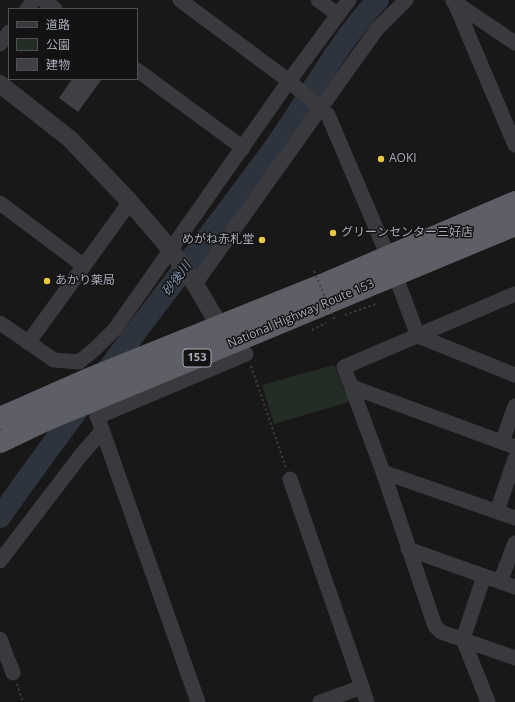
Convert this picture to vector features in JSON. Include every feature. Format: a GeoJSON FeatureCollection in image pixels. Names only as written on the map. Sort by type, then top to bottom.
{"type":"FeatureCollection","features":[{"type":"Feature","properties":{"kind":"highway","name":"National Highway Route 153"},"geometry":{"type":"LineString","coordinates":[[0,442],[97,417],[515,202]]}},
{"type":"Feature","properties":{"kind":"highway","name":"National Highway Route 153"},"geometry":{"type":"LineString","coordinates":[[0,418],[83,371],[392,265],[515,226]]}},
{"type":"Feature","properties":{"kind":"street"},"geometry":{"type":"LineString","coordinates":[[28,8],[34,0]]}},
{"type":"Feature","properties":{"kind":"street"},"geometry":{"type":"LineString","coordinates":[[43,0],[54,8]]}},
{"type":"Feature","properties":{"kind":"street"},"geometry":{"type":"LineString","coordinates":[[180,0],[289,80],[328,115],[392,265],[418,336],[515,375]]}},
{"type":"Feature","properties":{"kind":"street"},"geometry":{"type":"LineString","coordinates":[[318,0],[338,14]]}},
{"type":"Feature","properties":{"kind":"street"},"geometry":{"type":"LineString","coordinates":[[0,323],[54,360],[83,371],[95,349],[115,329],[243,148],[289,80],[349,0]]}},
{"type":"Feature","properties":{"kind":"street"},"geometry":{"type":"LineString","coordinates":[[195,284],[377,29],[406,0]]}},
{"type":"Feature","properties":{"kind":"street"},"geometry":{"type":"LineString","coordinates":[[453,1],[515,43]]}},
{"type":"Feature","properties":{"kind":"street"},"geometry":{"type":"LineString","coordinates":[[453,1],[515,145]]}},
{"type":"Feature","properties":{"kind":"street"},"geometry":{"type":"LineString","coordinates":[[0,44],[8,33]]}},
{"type":"Feature","properties":{"kind":"street"},"geometry":{"type":"LineString","coordinates":[[138,71],[243,148]]}},
{"type":"Feature","properties":{"kind":"street"},"geometry":{"type":"LineString","coordinates":[[0,84],[70,140],[130,202],[171,250],[195,284],[219,325]]}},
{"type":"Feature","properties":{"kind":"street"},"geometry":{"type":"LineString","coordinates":[[28,343],[130,202]]}},
{"type":"Feature","properties":{"kind":"street"},"geometry":{"type":"LineString","coordinates":[[0,203],[84,266]]}},
{"type":"Feature","properties":{"kind":"street"},"geometry":{"type":"LineString","coordinates":[[511,299],[344,367],[383,472],[435,626],[441,632],[515,658]]}},
{"type":"Feature","properties":{"kind":"street"},"geometry":{"type":"LineString","coordinates":[[0,561],[81,455],[97,417],[246,354]]}},
{"type":"Feature","properties":{"kind":"street"},"geometry":{"type":"LineString","coordinates":[[352,387],[509,444],[515,406]]}},
{"type":"Feature","properties":{"kind":"street"},"geometry":{"type":"LineString","coordinates":[[97,417],[198,702]]}},
{"type":"Feature","properties":{"kind":"street"},"geometry":{"type":"LineString","coordinates":[[497,511],[515,459]]}},
{"type":"Feature","properties":{"kind":"street"},"geometry":{"type":"LineString","coordinates":[[383,472],[515,518]]}},
{"type":"Feature","properties":{"kind":"street"},"geometry":{"type":"LineString","coordinates":[[290,479],[367,702]]}},
{"type":"Feature","properties":{"kind":"street"},"geometry":{"type":"LineString","coordinates":[[500,582],[515,544]]}},
{"type":"Feature","properties":{"kind":"street"},"geometry":{"type":"LineString","coordinates":[[408,549],[515,588]]}},
{"type":"Feature","properties":{"kind":"street"},"geometry":{"type":"LineString","coordinates":[[484,576],[463,639],[488,702]]}},
{"type":"Feature","properties":{"kind":"street"},"geometry":{"type":"LineString","coordinates":[[0,639],[13,673]]}},
{"type":"Feature","properties":{"kind":"street"},"geometry":{"type":"LineString","coordinates":[[320,702],[362,687]]}},
{"type":"Feature","properties":{"kind":"path"},"geometry":{"type":"LineString","coordinates":[[314,271],[335,320]]}},
{"type":"Feature","properties":{"kind":"path"},"geometry":{"type":"LineString","coordinates":[[312,330],[376,304]]}},
{"type":"Feature","properties":{"kind":"path"},"geometry":{"type":"LineString","coordinates":[[246,354],[290,479]]}},
{"type":"Feature","properties":{"kind":"path"},"geometry":{"type":"LineString","coordinates":[[13,673],[23,702]]}},
{"type":"Feature","properties":{"kind":"green space"},"geometry":{"type":"Polygon","coordinates":[[[334,365],[349,402],[274,424],[262,385],[334,365]]]}},
{"type":"Feature","properties":{"kind":"building"},"geometry":{"type":"Polygon","coordinates":[[[71,80],[101,80],[78,112],[59,98],[71,80]]]}},
{"type":"Feature","properties":{"kind":"waterway","name":"砂後川"},"geometry":{"type":"LineString","coordinates":[[0,517],[99,380],[283,136],[334,56],[362,18],[378,0]]}},
{"type":"Feature","properties":{"kind":"place","name":"AOKI"},"geometry":{"type":"Point","coordinates":[381,159]}},
{"type":"Feature","properties":{"kind":"place","name":"グリーンセンター三好店"},"geometry":{"type":"Point","coordinates":[333,233]}},
{"type":"Feature","properties":{"kind":"place","name":"めがね赤札堂"},"geometry":{"type":"Point","coordinates":[262,240]}},
{"type":"Feature","properties":{"kind":"place","name":"あかり薬局"},"geometry":{"type":"Point","coordinates":[47,281]}}]}
